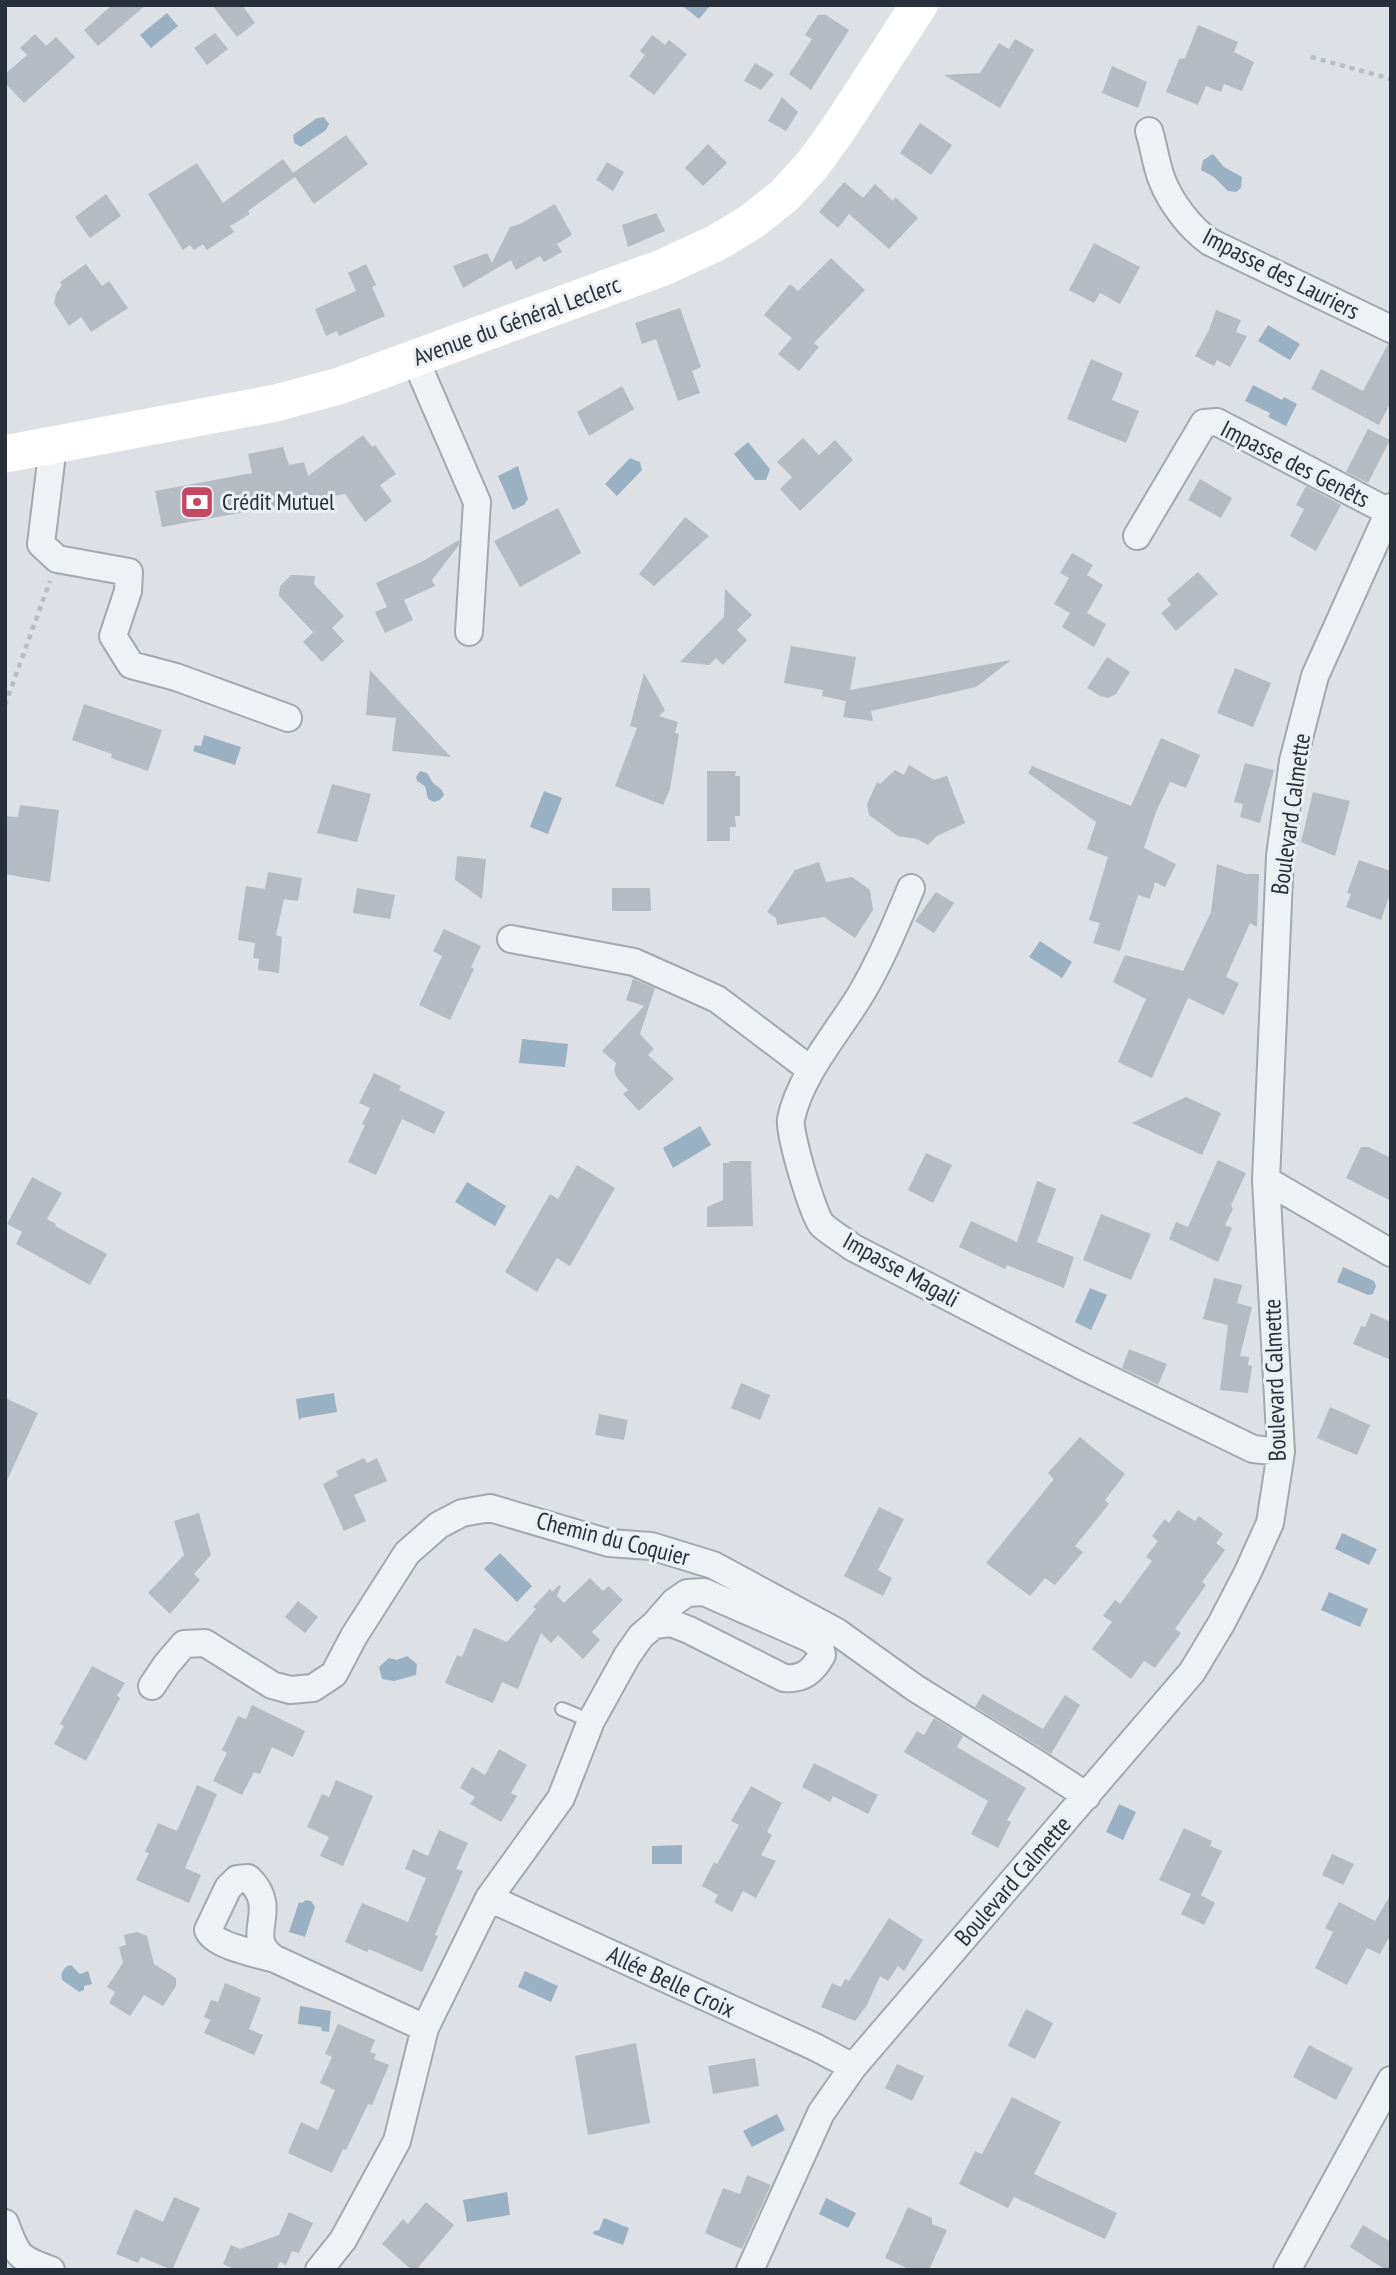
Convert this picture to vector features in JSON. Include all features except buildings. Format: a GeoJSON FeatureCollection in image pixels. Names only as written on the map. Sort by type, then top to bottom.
{"type":"FeatureCollection","features":[{"type":"Feature","properties":{"kind":"main road","name":"Avenue du Général Leclerc"},"geometry":{"type":"LineString","coordinates":[[5,454],[275,403],[339,386],[664,267],[716,243],[751,222],[785,195],[813,164],[919,5]]}},
{"type":"Feature","properties":{"kind":"street","name":"Impasse des Lauriers"},"geometry":{"type":"LineString","coordinates":[[1149,131],[1163,181],[1197,233],[1210,242],[1391,329]]}},
{"type":"Feature","properties":{"kind":"street"},"geometry":{"type":"LineString","coordinates":[[415,359],[477,502],[469,632]]}},
{"type":"Feature","properties":{"kind":"street","name":"Impasse des Genêts"},"geometry":{"type":"LineString","coordinates":[[1137,536],[1204,423],[1217,422],[1390,509]]}},
{"type":"Feature","properties":{"kind":"street"},"geometry":{"type":"LineString","coordinates":[[53,446],[41,544],[57,559],[129,572],[128,591],[113,636],[131,665],[176,677],[288,718]]}},
{"type":"Feature","properties":{"kind":"street","name":"Boulevard Calmette"},"geometry":{"type":"LineString","coordinates":[[750,2270],[821,2113],[853,2067],[1192,1672],[1222,1624],[1270,1523],[1281,1452],[1266,1180],[1280,856],[1293,761],[1315,676],[1390,509]]}},
{"type":"Feature","properties":{"kind":"street","name":"Impasse Magali"},"geometry":{"type":"LineString","coordinates":[[911,888],[880,960],[800,1089],[790,1122],[798,1162],[820,1223],[852,1247],[1094,1372],[1253,1449],[1281,1452]]}},
{"type":"Feature","properties":{"kind":"street"},"geometry":{"type":"LineString","coordinates":[[511,939],[634,962],[718,999],[811,1070]]}},
{"type":"Feature","properties":{"kind":"street"},"geometry":{"type":"LineString","coordinates":[[1266,1180],[1391,1253]]}},
{"type":"Feature","properties":{"kind":"street","name":"Chemin du Coquier"},"geometry":{"type":"LineString","coordinates":[[152,1686],[184,1644],[205,1643],[272,1685],[290,1690],[313,1688],[334,1674],[354,1636],[407,1553],[439,1525],[462,1513],[490,1508],[608,1543],[651,1546],[713,1565],[837,1632],[915,1688],[1087,1796]]}},
{"type":"Feature","properties":{"kind":"street"},"geometry":{"type":"LineString","coordinates":[[319,2270],[343,2240],[397,2141],[425,2028],[489,1898],[561,1798],[591,1721],[641,1636],[674,1602],[687,1593],[704,1592],[811,1639],[820,1647],[822,1655],[816,1666],[804,1676],[784,1678],[689,1630],[671,1623],[654,1625]]}},
{"type":"Feature","properties":{"kind":"street","name":"Allée Belle Croix"},"geometry":{"type":"LineString","coordinates":[[489,1898],[802,2041],[853,2067]]}},
{"type":"Feature","properties":{"kind":"street"},"geometry":{"type":"LineString","coordinates":[[275,1959],[425,2028]]}},
{"type":"Feature","properties":{"kind":"street"},"geometry":{"type":"LineString","coordinates":[[1287,2270],[1391,2080]]}},
{"type":"Feature","properties":{"kind":"street"},"geometry":{"type":"LineString","coordinates":[[5,2223],[15,2250],[25,2260],[51,2270]]}},
{"type":"Feature","properties":{"kind":"lane"},"geometry":{"type":"LineString","coordinates":[[562,1709],[591,1721]]}},
{"type":"Feature","properties":{"kind":"path"},"geometry":{"type":"LineString","coordinates":[[1311,57],[1391,79]]}},
{"type":"Feature","properties":{"kind":"path"},"geometry":{"type":"LineString","coordinates":[[5,705],[57,559]]}},
{"type":"Feature","properties":{"kind":"water"},"geometry":{"type":"Polygon","coordinates":[[[711,5],[699,19],[684,7],[711,5]]]}},
{"type":"Feature","properties":{"kind":"water"},"geometry":{"type":"Polygon","coordinates":[[[167,13],[178,26],[151,48],[140,35],[167,13]]]}},
{"type":"Feature","properties":{"kind":"water"},"geometry":{"type":"Polygon","coordinates":[[[324,117],[329,124],[326,130],[301,147],[294,143],[293,135],[317,118],[324,117]]]}},
{"type":"Feature","properties":{"kind":"water"},"geometry":{"type":"Polygon","coordinates":[[[1213,154],[1224,167],[1242,177],[1241,188],[1236,192],[1228,191],[1214,177],[1201,170],[1203,160],[1213,154]]]}},
{"type":"Feature","properties":{"kind":"water"},"geometry":{"type":"Polygon","coordinates":[[[1268,325],[1300,344],[1290,360],[1258,341],[1268,325]]]}},
{"type":"Feature","properties":{"kind":"water"},"geometry":{"type":"Polygon","coordinates":[[[1253,385],[1282,400],[1284,397],[1297,404],[1286,426],[1268,417],[1270,413],[1245,401],[1253,385]]]}},
{"type":"Feature","properties":{"kind":"water"},"geometry":{"type":"Polygon","coordinates":[[[748,442],[770,469],[766,480],[755,480],[734,454],[748,442]]]}},
{"type":"Feature","properties":{"kind":"water"},"geometry":{"type":"Polygon","coordinates":[[[630,458],[640,462],[642,470],[617,496],[605,484],[630,458]]]}},
{"type":"Feature","properties":{"kind":"water"},"geometry":{"type":"Polygon","coordinates":[[[518,466],[528,499],[524,505],[513,510],[498,476],[518,466]]]}},
{"type":"Feature","properties":{"kind":"water"},"geometry":{"type":"Polygon","coordinates":[[[204,735],[241,747],[235,765],[193,751],[195,745],[201,746],[204,735]]]}},
{"type":"Feature","properties":{"kind":"water"},"geometry":{"type":"Polygon","coordinates":[[[420,771],[427,773],[433,783],[442,790],[444,795],[440,800],[434,802],[428,799],[425,786],[417,781],[416,777],[420,771]]]}},
{"type":"Feature","properties":{"kind":"water"},"geometry":{"type":"Polygon","coordinates":[[[544,791],[562,798],[548,834],[530,827],[544,791]]]}},
{"type":"Feature","properties":{"kind":"water"},"geometry":{"type":"Polygon","coordinates":[[[1040,941],[1072,962],[1062,978],[1029,957],[1040,941]]]}},
{"type":"Feature","properties":{"kind":"water"},"geometry":{"type":"Polygon","coordinates":[[[522,1039],[568,1044],[565,1067],[519,1063],[522,1039]]]}},
{"type":"Feature","properties":{"kind":"water"},"geometry":{"type":"Polygon","coordinates":[[[700,1126],[711,1145],[673,1168],[663,1148],[700,1126]]]}},
{"type":"Feature","properties":{"kind":"water"},"geometry":{"type":"Polygon","coordinates":[[[467,1182],[506,1206],[495,1226],[455,1202],[467,1182]]]}},
{"type":"Feature","properties":{"kind":"water"},"geometry":{"type":"Polygon","coordinates":[[[1343,1267],[1374,1281],[1376,1286],[1373,1294],[1368,1295],[1337,1282],[1343,1267]]]}},
{"type":"Feature","properties":{"kind":"water"},"geometry":{"type":"Polygon","coordinates":[[[1090,1288],[1107,1295],[1091,1330],[1075,1322],[1090,1288]]]}},
{"type":"Feature","properties":{"kind":"water"},"geometry":{"type":"Polygon","coordinates":[[[334,1393],[337,1412],[301,1418],[299,1421],[296,1399],[334,1393]]]}},
{"type":"Feature","properties":{"kind":"water"},"geometry":{"type":"Polygon","coordinates":[[[1342,1533],[1377,1549],[1369,1565],[1335,1549],[1342,1533]]]}},
{"type":"Feature","properties":{"kind":"water"},"geometry":{"type":"Polygon","coordinates":[[[500,1553],[532,1586],[517,1602],[484,1569],[500,1553]]]}},
{"type":"Feature","properties":{"kind":"water"},"geometry":{"type":"Polygon","coordinates":[[[1329,1592],[1368,1609],[1360,1627],[1321,1610],[1329,1592]]]}},
{"type":"Feature","properties":{"kind":"water"},"geometry":{"type":"Polygon","coordinates":[[[407,1656],[417,1664],[416,1675],[394,1681],[382,1679],[379,1667],[389,1658],[397,1660],[407,1656]]]}},
{"type":"Feature","properties":{"kind":"water"},"geometry":{"type":"Polygon","coordinates":[[[1119,1804],[1136,1812],[1123,1840],[1106,1832],[1119,1804]]]}},
{"type":"Feature","properties":{"kind":"water"},"geometry":{"type":"Polygon","coordinates":[[[682,1845],[682,1864],[652,1864],[652,1846],[682,1845]]]}},
{"type":"Feature","properties":{"kind":"water"},"geometry":{"type":"Polygon","coordinates":[[[311,1901],[315,1907],[305,1937],[289,1932],[299,1902],[311,1901]]]}},
{"type":"Feature","properties":{"kind":"water"},"geometry":{"type":"Polygon","coordinates":[[[71,1965],[80,1974],[88,1971],[92,1984],[84,1986],[84,1990],[79,1992],[62,1980],[63,1970],[71,1965]]]}},
{"type":"Feature","properties":{"kind":"water"},"geometry":{"type":"Polygon","coordinates":[[[525,1971],[558,1986],[551,2002],[518,1987],[525,1971]]]}},
{"type":"Feature","properties":{"kind":"water"},"geometry":{"type":"Polygon","coordinates":[[[300,2006],[331,2011],[329,2032],[322,2031],[321,2027],[298,2024],[300,2006]]]}},
{"type":"Feature","properties":{"kind":"water"},"geometry":{"type":"Polygon","coordinates":[[[777,2114],[785,2130],[752,2147],[743,2131],[777,2114]]]}},
{"type":"Feature","properties":{"kind":"water"},"geometry":{"type":"Polygon","coordinates":[[[507,2192],[510,2215],[467,2222],[463,2200],[507,2192]]]}},
{"type":"Feature","properties":{"kind":"water"},"geometry":{"type":"Polygon","coordinates":[[[826,2198],[856,2213],[848,2228],[819,2214],[826,2198]]]}},
{"type":"Feature","properties":{"kind":"water"},"geometry":{"type":"Polygon","coordinates":[[[604,2218],[629,2228],[623,2245],[593,2234],[599,2230],[604,2218]]]}},
{"type":"Feature","properties":{"kind":"place","name":"Crédit Mutuel"},"geometry":{"type":"Point","coordinates":[197,502]}}]}
